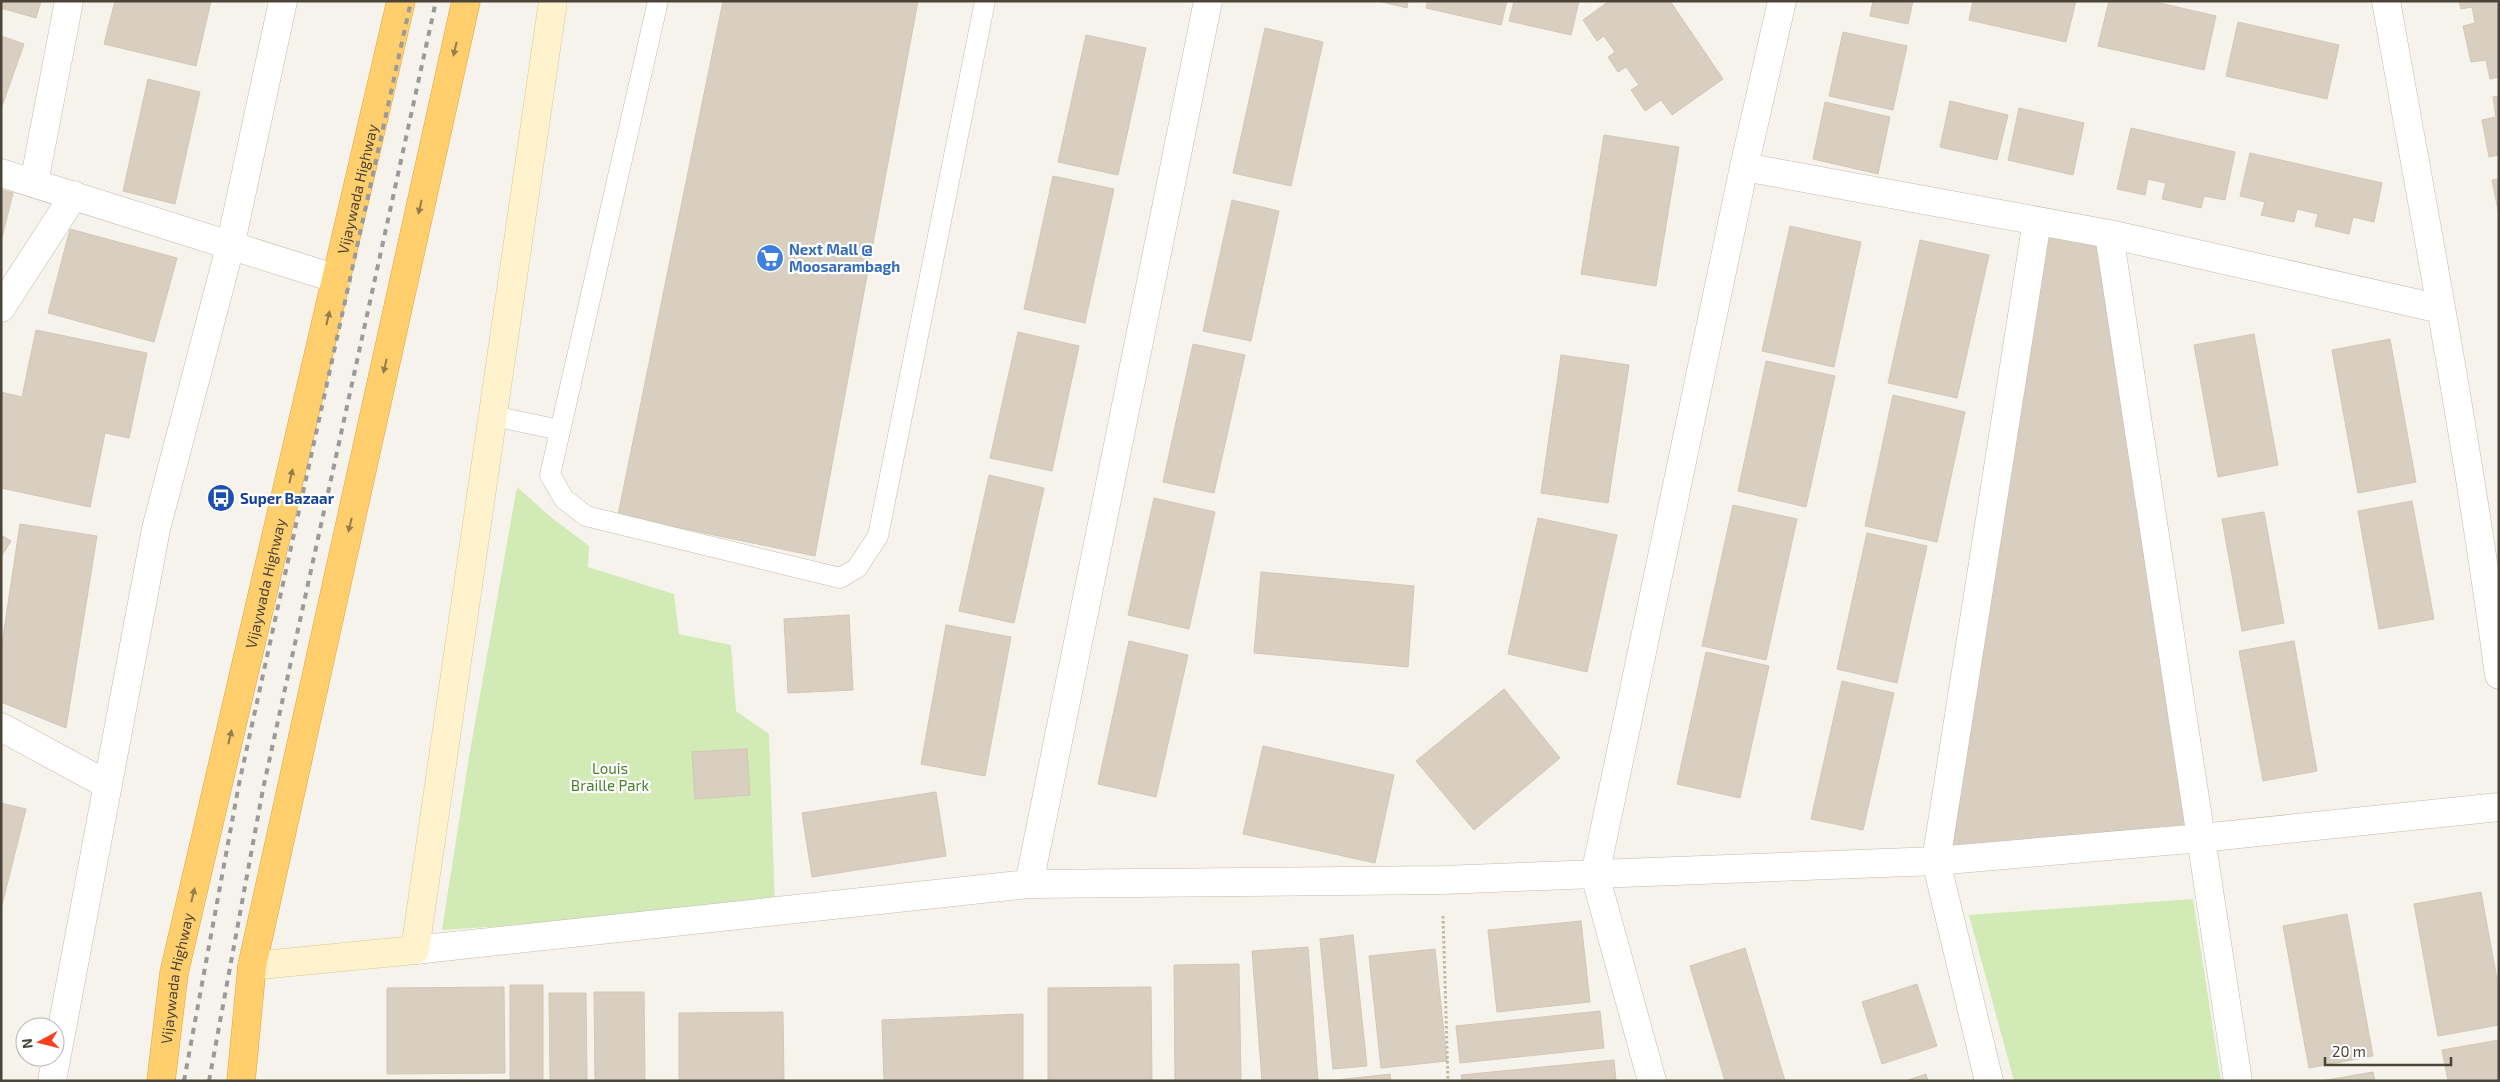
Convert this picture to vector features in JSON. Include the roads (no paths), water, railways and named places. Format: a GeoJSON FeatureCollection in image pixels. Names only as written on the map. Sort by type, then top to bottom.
{"type":"FeatureCollection","features":[{"type":"Feature","properties":{"kind":"highway","name":"Vijaywada Highway"},"geometry":{"type":"LineString","coordinates":[[161,1081],[174,973],[401,1]]}},
{"type":"Feature","properties":{"kind":"highway"},"geometry":{"type":"LineString","coordinates":[[241,1081],[252,966],[466,1]]}},
{"type":"Feature","properties":{"kind":"street"},"geometry":{"type":"LineString","coordinates":[[34,183],[69,1]]}},
{"type":"Feature","properties":{"kind":"street"},"geometry":{"type":"LineString","coordinates":[[52,1081],[106,784],[156,529],[230,247],[283,1]]}},
{"type":"Feature","properties":{"kind":"street"},"geometry":{"type":"LineString","coordinates":[[415,950],[553,1]]}},
{"type":"Feature","properties":{"kind":"street"},"geometry":{"type":"LineString","coordinates":[[1029,884],[1208,1]]}},
{"type":"Feature","properties":{"kind":"street"},"geometry":{"type":"LineString","coordinates":[[1652,1081],[1595,875],[1744,167],[1782,1]]}},
{"type":"Feature","properties":{"kind":"street"},"geometry":{"type":"LineString","coordinates":[[2386,1],[2494,608],[2499,675]]}},
{"type":"Feature","properties":{"kind":"street"},"geometry":{"type":"LineString","coordinates":[[1744,167],[2109,234],[2441,309]]}},
{"type":"Feature","properties":{"kind":"street"},"geometry":{"type":"LineString","coordinates":[[1,173],[74,195],[230,247],[337,279]]}},
{"type":"Feature","properties":{"kind":"street"},"geometry":{"type":"LineString","coordinates":[[1,308],[74,195]]}},
{"type":"Feature","properties":{"kind":"street"},"geometry":{"type":"LineString","coordinates":[[1989,1081],[1936,861],[2037,222]]}},
{"type":"Feature","properties":{"kind":"street"},"geometry":{"type":"LineString","coordinates":[[2109,234],[2238,1081]]}},
{"type":"Feature","properties":{"kind":"street"},"geometry":{"type":"LineString","coordinates":[[1,727],[106,784]]}},
{"type":"Feature","properties":{"kind":"street"},"geometry":{"type":"LineString","coordinates":[[252,966],[1029,884],[1442,880],[1936,861],[2201,838],[2499,807]]}},
{"type":"Feature","properties":{"kind":"lane"},"geometry":{"type":"LineString","coordinates":[[658,1],[550,475],[564,499],[586,516],[840,578],[857,568],[878,536],[985,1]]}},
{"type":"Feature","properties":{"kind":"lane"},"geometry":{"type":"LineString","coordinates":[[493,416],[560,430]]}},
{"type":"Feature","properties":{"kind":"railway"},"geometry":{"type":"LineString","coordinates":[[184,1081],[239,784],[411,1]]}},
{"type":"Feature","properties":{"kind":"railway"},"geometry":{"type":"LineString","coordinates":[[209,1081],[263,789],[436,1]]}},
{"type":"Feature","properties":{"kind":"place","name":"Next Mall @ Moosarambagh"},"geometry":{"type":"Point","coordinates":[770,258]}},
{"type":"Feature","properties":{"kind":"place","name":"Super Bazaar"},"geometry":{"type":"Point","coordinates":[221,498]}},
{"type":"Feature","properties":{"kind":"park label","name":"Louis Braille Park"},"geometry":{"type":"Point","coordinates":[610,776]}}]}
